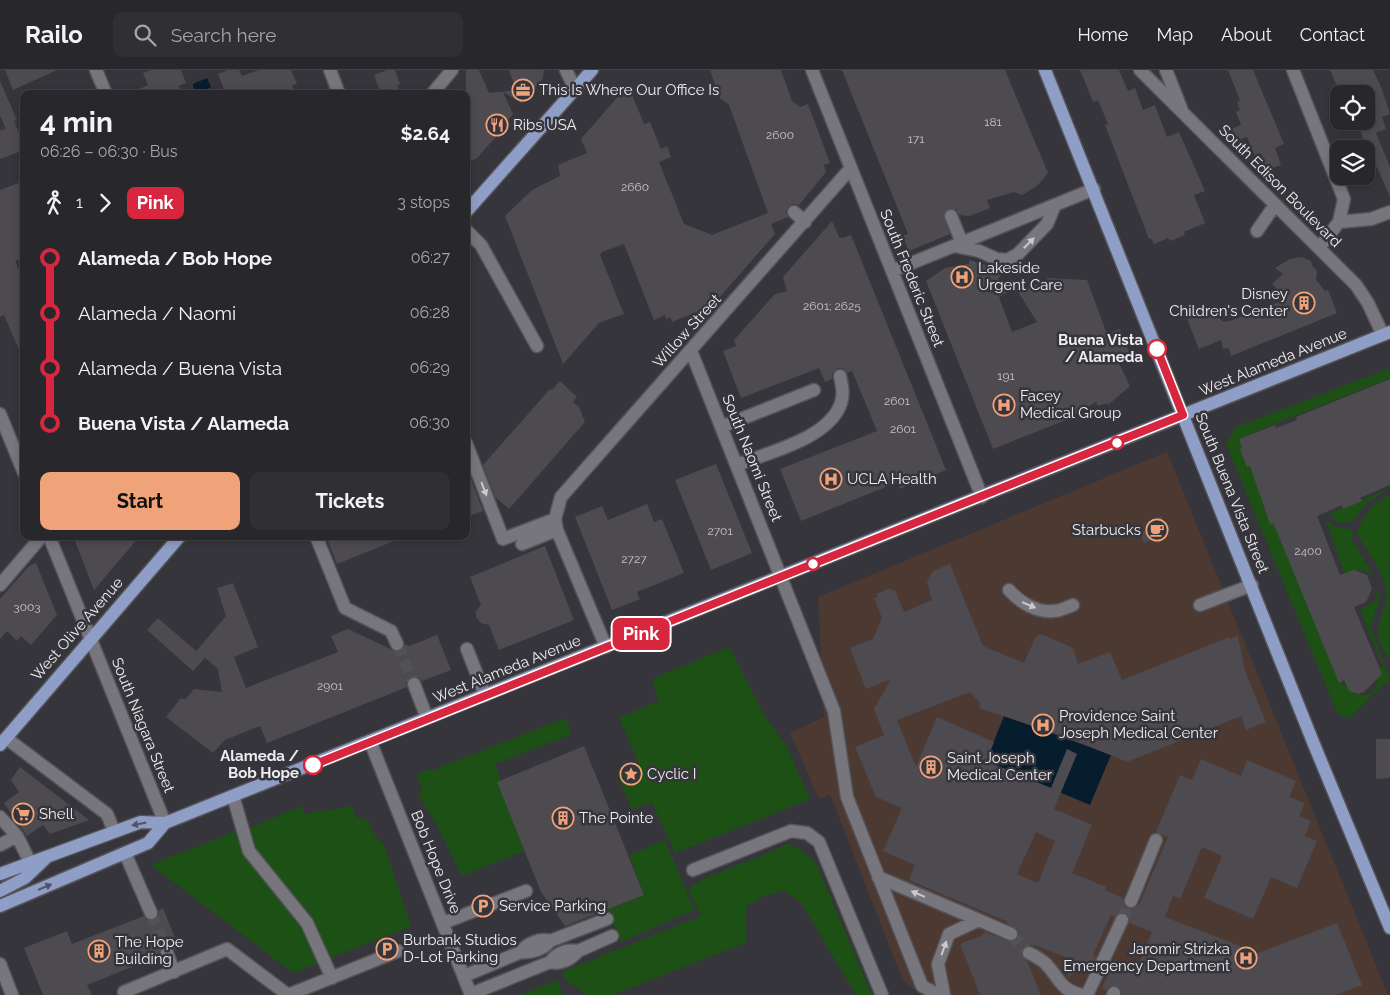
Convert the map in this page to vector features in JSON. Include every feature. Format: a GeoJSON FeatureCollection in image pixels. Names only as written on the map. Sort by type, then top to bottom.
{"type":"FeatureCollection","features":[{"type":"Feature","properties":{"kind":"main road"},"geometry":{"type":"LineString","coordinates":[[470,207],[592,70]]}},
{"type":"Feature","properties":{"kind":"main road","name":"South Buena Vista Street"},"geometry":{"type":"LineString","coordinates":[[1045,70],[1390,928]]}},
{"type":"Feature","properties":{"kind":"main road","name":"West Alameda Avenue"},"geometry":{"type":"LineString","coordinates":[[0,874],[141,822],[165,823],[606,648],[1386,334]]}},
{"type":"Feature","properties":{"kind":"main road","name":"West Olive Avenue"},"geometry":{"type":"LineString","coordinates":[[3,741],[177,540]]}},
{"type":"Feature","properties":{"kind":"main road","name":"West Alameda Avenue"},"geometry":{"type":"LineString","coordinates":[[0,906],[148,843],[165,823]]}},
{"type":"Feature","properties":{"kind":"main road","name":"West Alameda Avenue"},"geometry":{"type":"LineString","coordinates":[[0,891],[25,878],[48,856]]}},
{"type":"Feature","properties":{"kind":"street"},"geometry":{"type":"LineString","coordinates":[[96,70],[104,90]]}},
{"type":"Feature","properties":{"kind":"street"},"geometry":{"type":"LineString","coordinates":[[330,70],[338,90]]}},
{"type":"Feature","properties":{"kind":"street"},"geometry":{"type":"LineString","coordinates":[[435,90],[452,70]]}},
{"type":"Feature","properties":{"kind":"street"},"geometry":{"type":"LineString","coordinates":[[566,70],[575,89]]}},
{"type":"Feature","properties":{"kind":"street","name":"South Frederic Street"},"geometry":{"type":"LineString","coordinates":[[812,70],[982,497]]}},
{"type":"Feature","properties":{"kind":"street","name":"South Edison Boulevard"},"geometry":{"type":"LineString","coordinates":[[1140,70],[1356,285],[1386,334]]}},
{"type":"Feature","properties":{"kind":"street"},"geometry":{"type":"LineString","coordinates":[[1166,70],[1183,112]]}},
{"type":"Feature","properties":{"kind":"street"},"geometry":{"type":"LineString","coordinates":[[1293,70],[1344,199],[1339,222],[1319,248]]}},
{"type":"Feature","properties":{"kind":"street","name":"Willow Street"},"geometry":{"type":"LineString","coordinates":[[556,525],[561,498],[851,168]]}},
{"type":"Feature","properties":{"kind":"street"},"geometry":{"type":"LineString","coordinates":[[892,271],[1094,189]]}},
{"type":"Feature","properties":{"kind":"street"},"geometry":{"type":"LineString","coordinates":[[1256,230],[1275,204]]}},
{"type":"Feature","properties":{"kind":"street"},"geometry":{"type":"LineString","coordinates":[[958,245],[997,259],[1007,260],[1018,254],[1047,224],[1055,205]]}},
{"type":"Feature","properties":{"kind":"street"},"geometry":{"type":"LineString","coordinates":[[794,212],[805,222]]}},
{"type":"Feature","properties":{"kind":"street"},"geometry":{"type":"LineString","coordinates":[[1339,222],[1371,219],[1390,212]]}},
{"type":"Feature","properties":{"kind":"street"},"geometry":{"type":"LineString","coordinates":[[951,216],[958,245]]}},
{"type":"Feature","properties":{"kind":"street"},"geometry":{"type":"LineString","coordinates":[[470,234],[481,245],[537,346]]}},
{"type":"Feature","properties":{"kind":"street","name":"South Naomi Street"},"geometry":{"type":"LineString","coordinates":[[691,351],[834,711],[847,796],[878,877],[922,986],[939,995]]}},
{"type":"Feature","properties":{"kind":"street"},"geometry":{"type":"LineString","coordinates":[[737,465],[809,436],[825,427],[841,403],[843,391],[840,376]]}},
{"type":"Feature","properties":{"kind":"street"},"geometry":{"type":"LineString","coordinates":[[721,427],[814,390]]}},
{"type":"Feature","properties":{"kind":"street"},"geometry":{"type":"LineString","coordinates":[[0,414],[20,463]]}},
{"type":"Feature","properties":{"kind":"street"},"geometry":{"type":"LineString","coordinates":[[470,453],[503,539],[556,525]]}},
{"type":"Feature","properties":{"kind":"street"},"geometry":{"type":"LineString","coordinates":[[522,544],[556,525]]}},
{"type":"Feature","properties":{"kind":"street"},"geometry":{"type":"LineString","coordinates":[[556,525],[606,648]]}},
{"type":"Feature","properties":{"kind":"street"},"geometry":{"type":"LineString","coordinates":[[0,585],[39,540]]}},
{"type":"Feature","properties":{"kind":"street","name":"South Niagara Street"},"geometry":{"type":"LineString","coordinates":[[51,540],[165,823]]}},
{"type":"Feature","properties":{"kind":"street"},"geometry":{"type":"LineString","coordinates":[[317,540],[325,567],[345,608],[391,631],[397,644]]}},
{"type":"Feature","properties":{"kind":"street"},"geometry":{"type":"LineString","coordinates":[[1200,604],[1252,585]]}},
{"type":"Feature","properties":{"kind":"street"},"geometry":{"type":"LineString","coordinates":[[1009,590],[1017,600],[1031,607],[1053,612],[1072,605]]}},
{"type":"Feature","properties":{"kind":"street"},"geometry":{"type":"LineString","coordinates":[[467,649],[485,695]]}},
{"type":"Feature","properties":{"kind":"street"},"geometry":{"type":"LineString","coordinates":[[414,684],[428,718]]}},
{"type":"Feature","properties":{"kind":"street"},"geometry":{"type":"LineString","coordinates":[[3,741],[107,814],[114,831]]}},
{"type":"Feature","properties":{"kind":"street","name":"Bob Hope Drive"},"geometry":{"type":"LineString","coordinates":[[370,742],[471,994]]}},
{"type":"Feature","properties":{"kind":"street"},"geometry":{"type":"LineString","coordinates":[[233,796],[249,851],[267,877],[293,903],[307,924],[332,978]]}},
{"type":"Feature","properties":{"kind":"street"},"geometry":{"type":"LineString","coordinates":[[0,817],[17,836],[30,862]]}},
{"type":"Feature","properties":{"kind":"street"},"geometry":{"type":"LineString","coordinates":[[693,870],[791,831],[807,833],[819,842],[882,995]]}},
{"type":"Feature","properties":{"kind":"street"},"geometry":{"type":"LineString","coordinates":[[0,845],[17,836]]}},
{"type":"Feature","properties":{"kind":"street"},"geometry":{"type":"LineString","coordinates":[[1131,901],[1156,840]]}},
{"type":"Feature","properties":{"kind":"street"},"geometry":{"type":"LineString","coordinates":[[125,853],[151,914]]}},
{"type":"Feature","properties":{"kind":"street"},"geometry":{"type":"LineString","coordinates":[[878,877],[1012,934]]}},
{"type":"Feature","properties":{"kind":"street"},"geometry":{"type":"LineString","coordinates":[[443,923],[526,891]]}},
{"type":"Feature","properties":{"kind":"street"},"geometry":{"type":"LineString","coordinates":[[464,976],[522,952],[528,953],[546,946],[550,941],[606,919]]}},
{"type":"Feature","properties":{"kind":"street"},"geometry":{"type":"LineString","coordinates":[[944,995],[938,964],[949,934],[978,920]]}},
{"type":"Feature","properties":{"kind":"street"},"geometry":{"type":"LineString","coordinates":[[1087,995],[1122,920]]}},
{"type":"Feature","properties":{"kind":"street"},"geometry":{"type":"LineString","coordinates":[[471,994],[550,962],[557,964],[573,957],[578,951],[612,936]]}},
{"type":"Feature","properties":{"kind":"street"},"geometry":{"type":"LineString","coordinates":[[124,992],[227,950],[288,995],[398,951]]}},
{"type":"Feature","properties":{"kind":"street"},"geometry":{"type":"LineString","coordinates":[[167,953],[174,972]]}},
{"type":"Feature","properties":{"kind":"street"},"geometry":{"type":"LineString","coordinates":[[1029,953],[1046,964],[1056,980],[1068,992],[1082,995]]}},
{"type":"Feature","properties":{"kind":"street"},"geometry":{"type":"LineString","coordinates":[[0,964],[12,995]]}},
{"type":"Feature","properties":{"kind":"shaded area","name":"Providence Saint Joseph Medical Center"},"geometry":{"type":"Polygon","coordinates":[[[1167,452],[1388,995],[922,995],[903,981],[830,794],[819,799],[790,733],[824,717],[818,597],[1167,452]]]}},
{"type":"Feature","properties":{"kind":"green space"},"geometry":{"type":"Polygon","coordinates":[[[1390,368],[1390,378],[1242,437],[1343,685],[1350,684],[1354,695],[1358,693],[1364,696],[1372,693],[1378,684],[1373,673],[1383,666],[1360,610],[1374,602],[1379,588],[1380,596],[1371,627],[1390,681],[1384,684],[1350,718],[1338,715],[1226,444],[1236,427],[1390,368]]]}},
{"type":"Feature","properties":{"kind":"green space"},"geometry":{"type":"Polygon","coordinates":[[[1390,488],[1365,505],[1352,522],[1338,523],[1329,514],[1390,488]]]}},
{"type":"Feature","properties":{"kind":"green space"},"geometry":{"type":"Polygon","coordinates":[[[1390,495],[1390,661],[1378,636],[1378,627],[1387,594],[1384,580],[1357,533],[1369,510],[1390,495]]]}},
{"type":"Feature","properties":{"kind":"green space"},"geometry":{"type":"Polygon","coordinates":[[[1324,516],[1333,526],[1353,530],[1352,539],[1373,574],[1360,570],[1345,574],[1324,516]]]}},
{"type":"Feature","properties":{"kind":"green space"},"geometry":{"type":"Polygon","coordinates":[[[729,647],[764,715],[786,745],[810,799],[675,853],[652,802],[632,810],[617,774],[639,764],[619,718],[659,701],[652,679],[729,647]]]}},
{"type":"Feature","properties":{"kind":"green space"},"geometry":{"type":"Polygon","coordinates":[[[565,718],[572,734],[495,764],[527,850],[462,876],[436,823],[417,793],[423,791],[416,775],[426,770],[436,769],[565,718]]]}},
{"type":"Feature","properties":{"kind":"green space"},"geometry":{"type":"Polygon","coordinates":[[[301,806],[305,814],[351,806],[356,818],[367,819],[374,834],[384,845],[411,926],[293,973],[151,865],[236,831],[243,855],[254,848],[249,828],[301,806]]]}},
{"type":"Feature","properties":{"kind":"green space"},"geometry":{"type":"Polygon","coordinates":[[[665,840],[694,910],[621,942],[607,910],[644,895],[629,855],[665,840]]]}},
{"type":"Feature","properties":{"kind":"green space"},"geometry":{"type":"Polygon","coordinates":[[[789,844],[801,850],[816,863],[872,995],[856,995],[801,903],[784,890],[762,897],[747,906],[745,921],[747,942],[613,995],[586,995],[563,978],[564,971],[701,916],[688,889],[703,879],[780,848],[782,845],[789,844]]]}},
{"type":"Feature","properties":{"kind":"green space"},"geometry":{"type":"Polygon","coordinates":[[[557,980],[563,995],[520,995],[557,980]]]}},
{"type":"Feature","properties":{"kind":"water"},"geometry":{"type":"Polygon","coordinates":[[[207,78],[211,87],[208,90],[194,90],[193,84],[207,78]]]}},
{"type":"Feature","properties":{"kind":"water"},"geometry":{"type":"Polygon","coordinates":[[[1004,716],[1111,755],[1090,805],[986,761],[1004,716]]]}},
{"type":"Feature","properties":{"kind":"building"},"geometry":{"type":"Polygon","coordinates":[[[5,70],[57,70],[13,90],[5,70]]]}},
{"type":"Feature","properties":{"kind":"building"},"geometry":{"type":"Polygon","coordinates":[[[151,70],[181,70],[186,83],[178,86],[182,90],[137,90],[148,85],[143,73],[151,70]]]}},
{"type":"Feature","properties":{"kind":"building"},"geometry":{"type":"Polygon","coordinates":[[[228,70],[239,70],[242,76],[259,70],[291,70],[297,84],[292,85],[294,90],[224,90],[218,74],[228,70]]]}},
{"type":"Feature","properties":{"kind":"building"},"geometry":{"type":"Polygon","coordinates":[[[387,70],[395,70],[400,84],[397,85],[399,90],[380,90],[374,75],[387,70]]]}},
{"type":"Feature","properties":{"kind":"building"},"geometry":{"type":"Polygon","coordinates":[[[466,70],[479,70],[489,93],[516,90],[509,70],[544,70],[543,78],[522,103],[503,92],[513,114],[502,127],[503,129],[477,158],[470,161],[470,90],[466,90],[466,70]]]}},
{"type":"Feature","properties":{"kind":"building"},"geometry":{"type":"Polygon","coordinates":[[[710,70],[781,70],[792,101],[800,107],[808,104],[830,163],[824,165],[826,172],[799,205],[792,204],[788,207],[786,211],[788,217],[771,224],[775,234],[712,306],[672,322],[670,317],[666,319],[665,315],[654,320],[624,244],[602,252],[600,255],[624,314],[599,323],[563,364],[505,216],[532,190],[560,176],[558,165],[587,153],[581,139],[628,85],[644,124],[650,122],[661,149],[667,146],[671,157],[659,162],[684,224],[712,235],[768,213],[729,105],[720,98],[710,70]]]}},
{"type":"Feature","properties":{"kind":"building"},"geometry":{"type":"Polygon","coordinates":[[[842,70],[1005,70],[1048,173],[1037,186],[1022,195],[1014,192],[987,200],[990,208],[970,216],[959,215],[956,209],[948,209],[943,215],[950,234],[909,251],[902,236],[908,234],[842,70]]]}},
{"type":"Feature","properties":{"kind":"building"},"geometry":{"type":"Polygon","coordinates":[[[1080,70],[1119,70],[1128,91],[1135,88],[1143,110],[1155,105],[1167,137],[1179,132],[1205,191],[1194,195],[1205,223],[1184,232],[1185,235],[1170,241],[1168,238],[1154,244],[1151,238],[1149,239],[1105,125],[1108,124],[1098,100],[1093,102],[1080,70]]]}},
{"type":"Feature","properties":{"kind":"building"},"geometry":{"type":"Polygon","coordinates":[[[1228,70],[1253,70],[1284,144],[1275,148],[1281,165],[1267,170],[1261,153],[1255,156],[1247,137],[1236,141],[1231,129],[1241,125],[1236,112],[1240,110],[1237,102],[1240,100],[1228,70]]]}},
{"type":"Feature","properties":{"kind":"building"},"geometry":{"type":"Polygon","coordinates":[[[1330,70],[1373,70],[1390,114],[1382,117],[1386,129],[1376,133],[1390,167],[1390,197],[1377,167],[1375,168],[1375,140],[1364,140],[1360,130],[1375,130],[1375,85],[1336,85],[1330,70]]]}},
{"type":"Feature","properties":{"kind":"building"},"geometry":{"type":"Polygon","coordinates":[[[0,81],[17,120],[14,121],[20,135],[20,152],[0,159],[0,130],[6,129],[0,116],[0,81]]]}},
{"type":"Feature","properties":{"kind":"building"},"geometry":{"type":"Polygon","coordinates":[[[20,182],[20,259],[15,261],[20,272],[20,352],[4,315],[0,317],[0,190],[20,182]]]}},
{"type":"Feature","properties":{"kind":"building"},"geometry":{"type":"Polygon","coordinates":[[[832,221],[839,237],[851,235],[946,470],[900,489],[898,482],[801,521],[780,469],[877,431],[852,371],[847,373],[843,368],[838,368],[832,373],[832,379],[825,382],[819,368],[741,398],[723,351],[736,346],[734,340],[775,294],[787,291],[783,277],[832,221]]]}},
{"type":"Feature","properties":{"kind":"building","name":"Disney Children's Center"},"geometry":{"type":"Polygon","coordinates":[[[1302,257],[1311,261],[1312,266],[1317,271],[1316,280],[1325,291],[1328,290],[1337,313],[1231,356],[1229,348],[1223,349],[1221,340],[1199,349],[1187,319],[1208,310],[1224,322],[1287,299],[1272,284],[1283,274],[1275,268],[1290,259],[1302,257]]]}},
{"type":"Feature","properties":{"kind":"building"},"geometry":{"type":"Polygon","coordinates":[[[969,260],[990,266],[1002,274],[998,278],[1010,291],[999,297],[1012,332],[1037,322],[1017,290],[1048,282],[1047,278],[1087,280],[1107,334],[1120,329],[1129,352],[1116,357],[1130,386],[1108,405],[1107,403],[1098,406],[1096,402],[1066,420],[993,449],[926,281],[945,268],[969,264],[969,260]]]}},
{"type":"Feature","properties":{"kind":"building"},"geometry":{"type":"Polygon","coordinates":[[[1390,379],[1390,485],[1360,498],[1362,501],[1343,509],[1342,505],[1317,516],[1340,575],[1354,570],[1367,575],[1372,589],[1366,602],[1354,607],[1382,674],[1364,692],[1358,694],[1349,691],[1344,680],[1339,683],[1277,532],[1273,523],[1270,524],[1250,466],[1247,467],[1240,449],[1242,448],[1239,439],[1275,425],[1276,428],[1297,420],[1296,417],[1390,379]]]}},
{"type":"Feature","properties":{"kind":"building"},"geometry":{"type":"Polygon","coordinates":[[[560,381],[577,397],[573,402],[579,407],[585,422],[509,509],[495,497],[483,465],[550,389],[552,390],[560,381]]]}},
{"type":"Feature","properties":{"kind":"building"},"geometry":{"type":"Polygon","coordinates":[[[716,464],[752,553],[711,570],[675,480],[716,464]]]}},
{"type":"Feature","properties":{"kind":"building"},"geometry":{"type":"Polygon","coordinates":[[[470,477],[483,511],[470,516],[470,477]]]}},
{"type":"Feature","properties":{"kind":"building"},"geometry":{"type":"Polygon","coordinates":[[[647,504],[654,522],[662,519],[684,573],[637,592],[640,599],[612,610],[575,517],[602,506],[608,520],[647,504]]]}},
{"type":"Feature","properties":{"kind":"building","name":"Starbucks"},"geometry":{"type":"Polygon","coordinates":[[[1161,516],[1168,533],[1144,543],[1140,533],[1152,528],[1150,521],[1161,516]]]}},
{"type":"Feature","properties":{"kind":"building"},"geometry":{"type":"Polygon","coordinates":[[[75,540],[137,540],[94,590],[75,540]]]}},
{"type":"Feature","properties":{"kind":"building"},"geometry":{"type":"Polygon","coordinates":[[[328,540],[397,540],[337,564],[328,540]]]}},
{"type":"Feature","properties":{"kind":"building"},"geometry":{"type":"Polygon","coordinates":[[[545,546],[574,620],[499,650],[489,625],[481,623],[476,617],[476,611],[481,605],[470,577],[545,546]]]}},
{"type":"Feature","properties":{"kind":"building"},"geometry":{"type":"Polygon","coordinates":[[[36,563],[57,615],[31,645],[21,636],[17,641],[7,631],[0,639],[0,599],[29,566],[36,563]]]}},
{"type":"Feature","properties":{"kind":"building","name":"Saint Joseph Medical Center"},"geometry":{"type":"Polygon","coordinates":[[[950,564],[983,646],[1024,663],[1036,636],[1041,634],[1071,647],[1078,664],[1110,652],[1122,680],[1229,637],[1230,639],[1238,636],[1245,671],[1266,722],[1246,730],[1241,716],[1127,762],[1072,739],[979,708],[980,703],[970,692],[897,720],[916,767],[937,717],[994,742],[986,761],[1051,788],[1067,749],[1077,754],[1054,809],[1092,825],[1072,873],[1106,887],[1105,890],[1123,898],[1124,906],[1132,909],[1139,905],[1168,837],[1156,832],[1180,775],[1192,780],[1201,759],[1241,776],[1247,760],[1296,781],[1289,797],[1305,803],[1299,816],[1311,821],[1305,836],[1317,841],[1297,888],[1271,877],[1253,919],[1204,898],[1222,856],[1202,847],[1180,899],[1173,896],[1165,917],[1258,953],[1337,923],[1362,985],[1336,995],[1122,995],[1121,989],[1117,986],[1110,986],[1107,990],[1102,988],[1113,964],[1135,973],[1152,932],[1130,923],[1129,916],[1122,912],[1115,917],[1111,915],[1093,955],[1096,956],[1091,967],[1067,977],[1072,960],[1035,945],[1028,945],[1022,949],[1021,954],[1027,961],[1041,995],[980,995],[960,944],[983,935],[985,932],[1012,942],[1018,938],[1018,930],[1006,923],[1008,922],[909,880],[915,865],[883,851],[902,808],[876,797],[855,747],[884,735],[874,709],[891,679],[866,689],[850,648],[873,639],[882,618],[874,598],[878,597],[876,594],[890,588],[892,591],[895,590],[904,612],[932,600],[927,582],[933,571],[950,564]],[[1036,832],[1017,874],[1038,883],[1055,841],[1036,832]]]}},
{"type":"Feature","properties":{"kind":"building"},"geometry":{"type":"Polygon","coordinates":[[[233,583],[258,647],[234,657],[246,688],[338,652],[331,636],[348,629],[397,652],[403,649],[405,644],[409,646],[437,635],[451,670],[422,681],[416,676],[411,677],[406,682],[407,687],[267,743],[260,726],[225,740],[213,753],[166,717],[180,699],[186,699],[194,689],[222,692],[218,669],[205,658],[193,671],[147,630],[158,618],[196,651],[226,616],[217,588],[233,583]]]}},
{"type":"Feature","properties":{"kind":"building"},"geometry":{"type":"Polygon","coordinates":[[[1376,739],[1390,739],[1390,778],[1376,779],[1376,739]]]}},
{"type":"Feature","properties":{"kind":"building","name":"The Pointe"},"geometry":{"type":"Polygon","coordinates":[[[584,746],[644,895],[565,926],[541,892],[497,782],[584,746]]]}},
{"type":"Feature","properties":{"kind":"building"},"geometry":{"type":"Polygon","coordinates":[[[20,767],[89,820],[50,834],[43,825],[27,836],[4,803],[19,792],[11,780],[20,767]]]}},
{"type":"Feature","properties":{"kind":"building","name":"The Hope Building"},"geometry":{"type":"Polygon","coordinates":[[[163,908],[179,948],[175,950],[169,945],[164,946],[159,951],[159,956],[87,985],[92,995],[43,995],[24,948],[67,931],[72,944],[144,916],[147,920],[154,921],[158,917],[159,910],[163,908]]]}},
{"type":"Feature","properties":{"kind":"tunnel"},"geometry":{"type":"LineString","coordinates":[[397,644],[414,684]]}},
{"type":"Feature","properties":{"kind":"tunnel"},"geometry":{"type":"LineString","coordinates":[[1122,920],[1131,901]]}},
{"type":"Feature","properties":{"kind":"tunnel"},"geometry":{"type":"LineString","coordinates":[[151,913],[167,953]]}},
{"type":"Feature","properties":{"kind":"tunnel"},"geometry":{"type":"LineString","coordinates":[[1011,934],[1029,953]]}},
{"type":"Feature","properties":{"kind":"bus line","name":"Pink"},"geometry":{"type":"LineString","coordinates":[[313,765],[1068,463],[1183,415],[1157,349]]}},
{"type":"Feature","properties":{"kind":"place","name":"This Is Where Our Office Is"},"geometry":{"type":"Point","coordinates":[523,90]}},
{"type":"Feature","properties":{"kind":"place","name":"Ribs USA"},"geometry":{"type":"Point","coordinates":[497,125]}},
{"type":"Feature","properties":{"kind":"place","name":"Lakeside Urgent Care"},"geometry":{"type":"Point","coordinates":[962,277]}},
{"type":"Feature","properties":{"kind":"place","name":"Disney Children's Center"},"geometry":{"type":"Point","coordinates":[1304,303]}},
{"type":"Feature","properties":{"kind":"place","name":"Buena Vista / Alameda"},"geometry":{"type":"Point","coordinates":[1157,349]}},
{"type":"Feature","properties":{"kind":"place","name":"Facey Medical Group"},"geometry":{"type":"Point","coordinates":[1004,405]}},
{"type":"Feature","properties":{"kind":"place","name":"UCLA Health"},"geometry":{"type":"Point","coordinates":[831,479]}},
{"type":"Feature","properties":{"kind":"place","name":"Starbucks"},"geometry":{"type":"Point","coordinates":[1157,530]}},
{"type":"Feature","properties":{"kind":"place","name":"Providence Saint Joseph Medical Center"},"geometry":{"type":"Point","coordinates":[1043,725]}},
{"type":"Feature","properties":{"kind":"place","name":"Alameda / Bob Hope"},"geometry":{"type":"Point","coordinates":[313,765]}},
{"type":"Feature","properties":{"kind":"place","name":"Saint Joseph Medical Center"},"geometry":{"type":"Point","coordinates":[931,767]}},
{"type":"Feature","properties":{"kind":"place","name":"Cyclic I"},"geometry":{"type":"Point","coordinates":[631,774]}},
{"type":"Feature","properties":{"kind":"place","name":"Shell"},"geometry":{"type":"Point","coordinates":[23,814]}},
{"type":"Feature","properties":{"kind":"place","name":"The Pointe"},"geometry":{"type":"Point","coordinates":[563,818]}},
{"type":"Feature","properties":{"kind":"place","name":"Service Parking"},"geometry":{"type":"Point","coordinates":[483,906]}},
{"type":"Feature","properties":{"kind":"place","name":"Burbank Studios D-Lot Parking"},"geometry":{"type":"Point","coordinates":[387,949]}},
{"type":"Feature","properties":{"kind":"place","name":"The Hope Building"},"geometry":{"type":"Point","coordinates":[99,951]}},
{"type":"Feature","properties":{"kind":"place","name":"Jaromir Strizka Emergency Department"},"geometry":{"type":"Point","coordinates":[1246,958]}}]}
